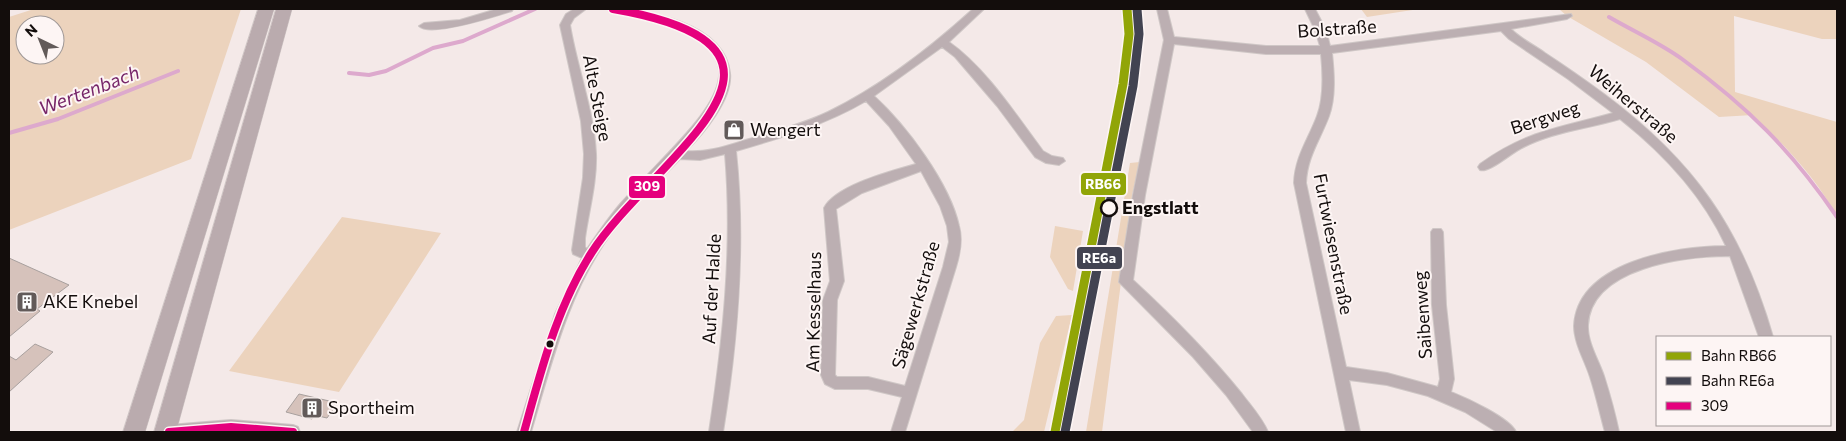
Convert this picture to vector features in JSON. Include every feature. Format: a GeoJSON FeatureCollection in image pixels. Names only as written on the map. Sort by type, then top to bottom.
{"type":"FeatureCollection","features":[{"type":"Feature","properties":{"kind":"highway"},"geometry":{"type":"LineString","coordinates":[[134,432],[266,9]]}},
{"type":"Feature","properties":{"kind":"highway"},"geometry":{"type":"LineString","coordinates":[[167,432],[284,9]]}},
{"type":"Feature","properties":{"kind":"street"},"geometry":{"type":"LineString","coordinates":[[424,26],[460,23],[508,9]]}},
{"type":"Feature","properties":{"kind":"street","name":"Alte Steige"},"geometry":{"type":"LineString","coordinates":[[581,9],[570,16],[565,25],[588,135],[590,154],[587,197],[578,250],[588,256]]}},
{"type":"Feature","properties":{"kind":"street"},"geometry":{"type":"LineString","coordinates":[[524,432],[551,342],[574,282],[588,256],[624,207],[714,111],[725,86],[724,66],[713,46],[703,37],[689,30],[612,9]]}},
{"type":"Feature","properties":{"kind":"street"},"geometry":{"type":"LineString","coordinates":[[676,153],[691,157],[730,148],[799,128],[832,115],[866,95],[942,42],[979,9]]}},
{"type":"Feature","properties":{"kind":"street"},"geometry":{"type":"LineString","coordinates":[[1162,9],[1169,40],[1139,195],[1126,282],[1170,322],[1211,365],[1261,432]]}},
{"type":"Feature","properties":{"kind":"street","name":"Furtwiesenstraße"},"geometry":{"type":"LineString","coordinates":[[1310,9],[1327,50],[1329,64],[1323,116],[1307,145],[1300,165],[1300,183],[1353,432]]}},
{"type":"Feature","properties":{"kind":"street","name":"Bolstraße"},"geometry":{"type":"LineString","coordinates":[[1169,40],[1266,50],[1327,50],[1503,27],[1567,16]]}},
{"type":"Feature","properties":{"kind":"street","name":"Weiherstraße"},"geometry":{"type":"LineString","coordinates":[[1503,27],[1513,38],[1584,84],[1623,114],[1652,139],[1689,178],[1721,225],[1734,251],[1766,336]]}},
{"type":"Feature","properties":{"kind":"street"},"geometry":{"type":"LineString","coordinates":[[942,42],[958,54],[977,75],[1039,154],[1050,160],[1059,161]]}},
{"type":"Feature","properties":{"kind":"street","name":"Sägewerkstraße"},"geometry":{"type":"LineString","coordinates":[[866,95],[890,118],[924,166],[950,214],[955,242],[952,260],[898,432]]}},
{"type":"Feature","properties":{"kind":"street","name":"Bergweg"},"geometry":{"type":"LineString","coordinates":[[1484,167],[1515,145],[1536,136],[1623,114]]}},
{"type":"Feature","properties":{"kind":"street","name":"Auf der Halde"},"geometry":{"type":"LineString","coordinates":[[716,432],[727,360],[734,281],[735,206],[730,148]]}},
{"type":"Feature","properties":{"kind":"street","name":"Am Kesselhaus"},"geometry":{"type":"LineString","coordinates":[[910,393],[868,383],[835,383],[830,380],[828,375],[830,300],[837,281],[830,208],[835,202],[869,185],[924,166]]}},
{"type":"Feature","properties":{"kind":"street","name":"Saibenweg"},"geometry":{"type":"LineString","coordinates":[[1437,232],[1439,306],[1447,379],[1443,394]]}},
{"type":"Feature","properties":{"kind":"street"},"geometry":{"type":"LineString","coordinates":[[1612,432],[1604,400],[1583,339],[1582,310],[1586,300],[1597,288],[1618,275],[1642,265],[1691,252],[1734,251]]}},
{"type":"Feature","properties":{"kind":"street"},"geometry":{"type":"LineString","coordinates":[[1341,374],[1364,375],[1414,384],[1443,394],[1471,407],[1509,432]]}},
{"type":"Feature","properties":{"kind":"street"},"geometry":{"type":"LineString","coordinates":[[167,432],[206,427],[247,427],[293,432]]}},
{"type":"Feature","properties":{"kind":"shaded area"},"geometry":{"type":"Polygon","coordinates":[[[34,9],[241,9],[191,159],[9,230],[9,17],[15,15],[15,65],[65,65],[65,15],[15,15],[34,9]]]}},
{"type":"Feature","properties":{"kind":"shaded area"},"geometry":{"type":"Polygon","coordinates":[[[1361,9],[1419,9],[1367,17],[1361,9]]]}},
{"type":"Feature","properties":{"kind":"shaded area"},"geometry":{"type":"Polygon","coordinates":[[[1559,9],[1837,9],[1837,39],[1822,39],[1734,16],[1735,92],[1837,122],[1837,217],[1810,175],[1753,115],[1719,117],[1646,62],[1567,16],[1559,9]]]}},
{"type":"Feature","properties":{"kind":"shaded area"},"geometry":{"type":"Polygon","coordinates":[[[1140,162],[1132,195],[1102,432],[1086,432],[1130,163],[1140,162]]]}},
{"type":"Feature","properties":{"kind":"shaded area"},"geometry":{"type":"Polygon","coordinates":[[[342,217],[441,233],[339,392],[229,371],[342,217]]]}},
{"type":"Feature","properties":{"kind":"shaded area"},"geometry":{"type":"Polygon","coordinates":[[[1055,226],[1083,231],[1073,291],[1068,289],[1050,257],[1055,226]]]}},
{"type":"Feature","properties":{"kind":"shaded area"},"geometry":{"type":"Polygon","coordinates":[[[1072,315],[1044,432],[1012,432],[1024,420],[1040,343],[1056,316],[1072,315]]]}},
{"type":"Feature","properties":{"kind":"building","name":"AKE Knebel"},"geometry":{"type":"Polygon","coordinates":[[[9,258],[69,285],[37,309],[40,311],[9,337],[9,258]]]}},
{"type":"Feature","properties":{"kind":"building","name":"AKE Knebel"},"geometry":{"type":"Polygon","coordinates":[[[35,344],[53,352],[9,392],[9,356],[16,360],[35,344]]]}},
{"type":"Feature","properties":{"kind":"building","name":"Sportheim"},"geometry":{"type":"Polygon","coordinates":[[[299,394],[338,403],[327,418],[314,415],[312,419],[286,412],[299,394]]]}},
{"type":"Feature","properties":{"kind":"waterway","name":"Wertenbach"},"geometry":{"type":"LineString","coordinates":[[349,73],[369,75],[386,71],[433,48],[463,41],[535,9]]}},
{"type":"Feature","properties":{"kind":"waterway"},"geometry":{"type":"LineString","coordinates":[[1609,17],[1674,53],[1748,112],[1803,171],[1837,217]]}},
{"type":"Feature","properties":{"kind":"waterway","name":"Wertenbach"},"geometry":{"type":"LineString","coordinates":[[9,133],[58,119],[178,71]]}},
{"type":"Feature","properties":{"kind":"rail line","name":"RB66"},"geometry":{"type":"LineString","coordinates":[[1055,432],[1123,84],[1129,34],[1127,9]]}},
{"type":"Feature","properties":{"kind":"rail line","name":"RE6a"},"geometry":{"type":"LineString","coordinates":[[1065,432],[1133,86],[1139,34],[1137,9]]}},
{"type":"Feature","properties":{"kind":"transit line","name":"309"},"geometry":{"type":"LineString","coordinates":[[524,432],[556,326],[566,301],[591,252],[620,215],[695,134],[721,93],[725,75],[722,59],[713,45],[699,35],[682,26],[664,20],[613,9]]}},
{"type":"Feature","properties":{"kind":"transit line","name":"309"},"geometry":{"type":"LineString","coordinates":[[169,432],[231,427],[293,432]]}},
{"type":"Feature","properties":{"kind":"place","name":"Wengert"},"geometry":{"type":"Point","coordinates":[734,130]}},
{"type":"Feature","properties":{"kind":"place","name":"Engstlatt"},"geometry":{"type":"Point","coordinates":[1109,208]}},
{"type":"Feature","properties":{"kind":"place","name":"AKE Knebel"},"geometry":{"type":"Point","coordinates":[27,302]}},
{"type":"Feature","properties":{"kind":"place","name":"Sportheim"},"geometry":{"type":"Point","coordinates":[312,408]}}]}
